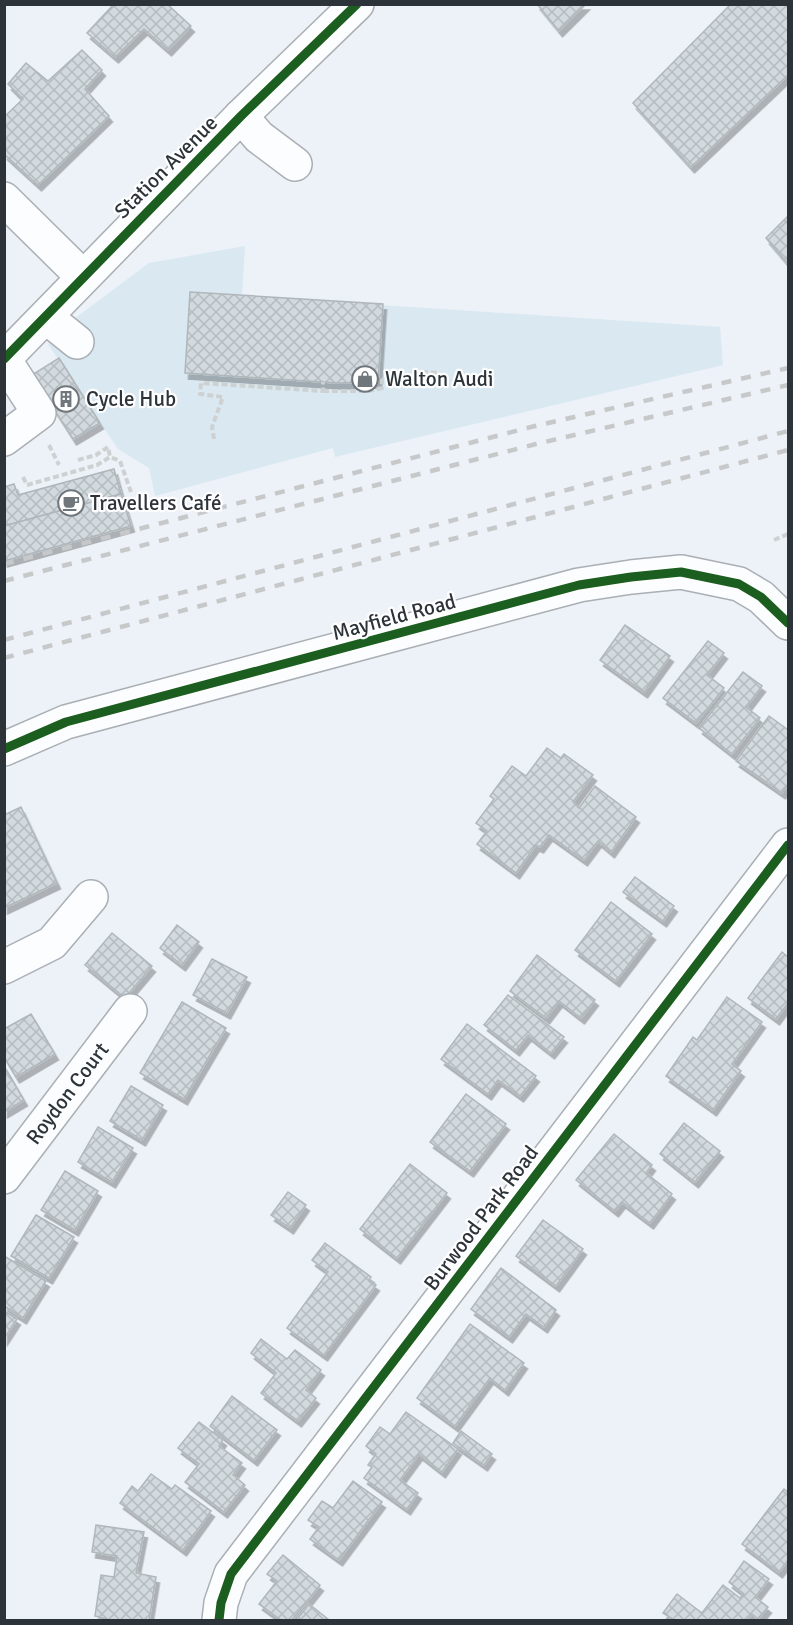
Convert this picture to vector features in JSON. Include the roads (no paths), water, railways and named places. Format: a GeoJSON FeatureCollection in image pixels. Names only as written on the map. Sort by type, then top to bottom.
{"type":"FeatureCollection","features":[{"type":"Feature","properties":{"kind":"street","name":"Station Avenue"},"geometry":{"type":"LineString","coordinates":[[4,359],[46,317],[82,276],[241,116],[357,4]]}},
{"type":"Feature","properties":{"kind":"street"},"geometry":{"type":"LineString","coordinates":[[241,116],[259,136],[295,164]]}},
{"type":"Feature","properties":{"kind":"street"},"geometry":{"type":"LineString","coordinates":[[4,199],[82,276]]}},
{"type":"Feature","properties":{"kind":"street"},"geometry":{"type":"LineString","coordinates":[[46,317],[77,342]]}},
{"type":"Feature","properties":{"kind":"street"},"geometry":{"type":"LineString","coordinates":[[4,359],[39,413],[4,439]]}},
{"type":"Feature","properties":{"kind":"street","name":"Mayfield Road"},"geometry":{"type":"LineString","coordinates":[[4,749],[66,722],[579,585],[681,572],[739,584],[761,597],[789,623]]}},
{"type":"Feature","properties":{"kind":"street","name":"Burwood Park Road"},"geometry":{"type":"LineString","coordinates":[[219,1620],[221,1602],[231,1574],[789,845]]}},
{"type":"Feature","properties":{"kind":"street"},"geometry":{"type":"LineString","coordinates":[[4,967],[52,943],[91,897]]}},
{"type":"Feature","properties":{"kind":"street","name":"Roydon Court"},"geometry":{"type":"LineString","coordinates":[[4,1177],[130,1011]]}},
{"type":"Feature","properties":{"kind":"railway"},"geometry":{"type":"LineString","coordinates":[[4,564],[535,426],[788,368]]}},
{"type":"Feature","properties":{"kind":"railway"},"geometry":{"type":"LineString","coordinates":[[4,581],[536,444],[788,385]]}},
{"type":"Feature","properties":{"kind":"railway"},"geometry":{"type":"LineString","coordinates":[[4,640],[788,431]]}},
{"type":"Feature","properties":{"kind":"railway"},"geometry":{"type":"LineString","coordinates":[[4,658],[788,450]]}},
{"type":"Feature","properties":{"kind":"place","name":"Walton Audi"},"geometry":{"type":"Point","coordinates":[365,379]}},
{"type":"Feature","properties":{"kind":"place","name":"Cycle Hub"},"geometry":{"type":"Point","coordinates":[66,399]}},
{"type":"Feature","properties":{"kind":"place","name":"Travellers Café"},"geometry":{"type":"Point","coordinates":[71,503]}}]}
